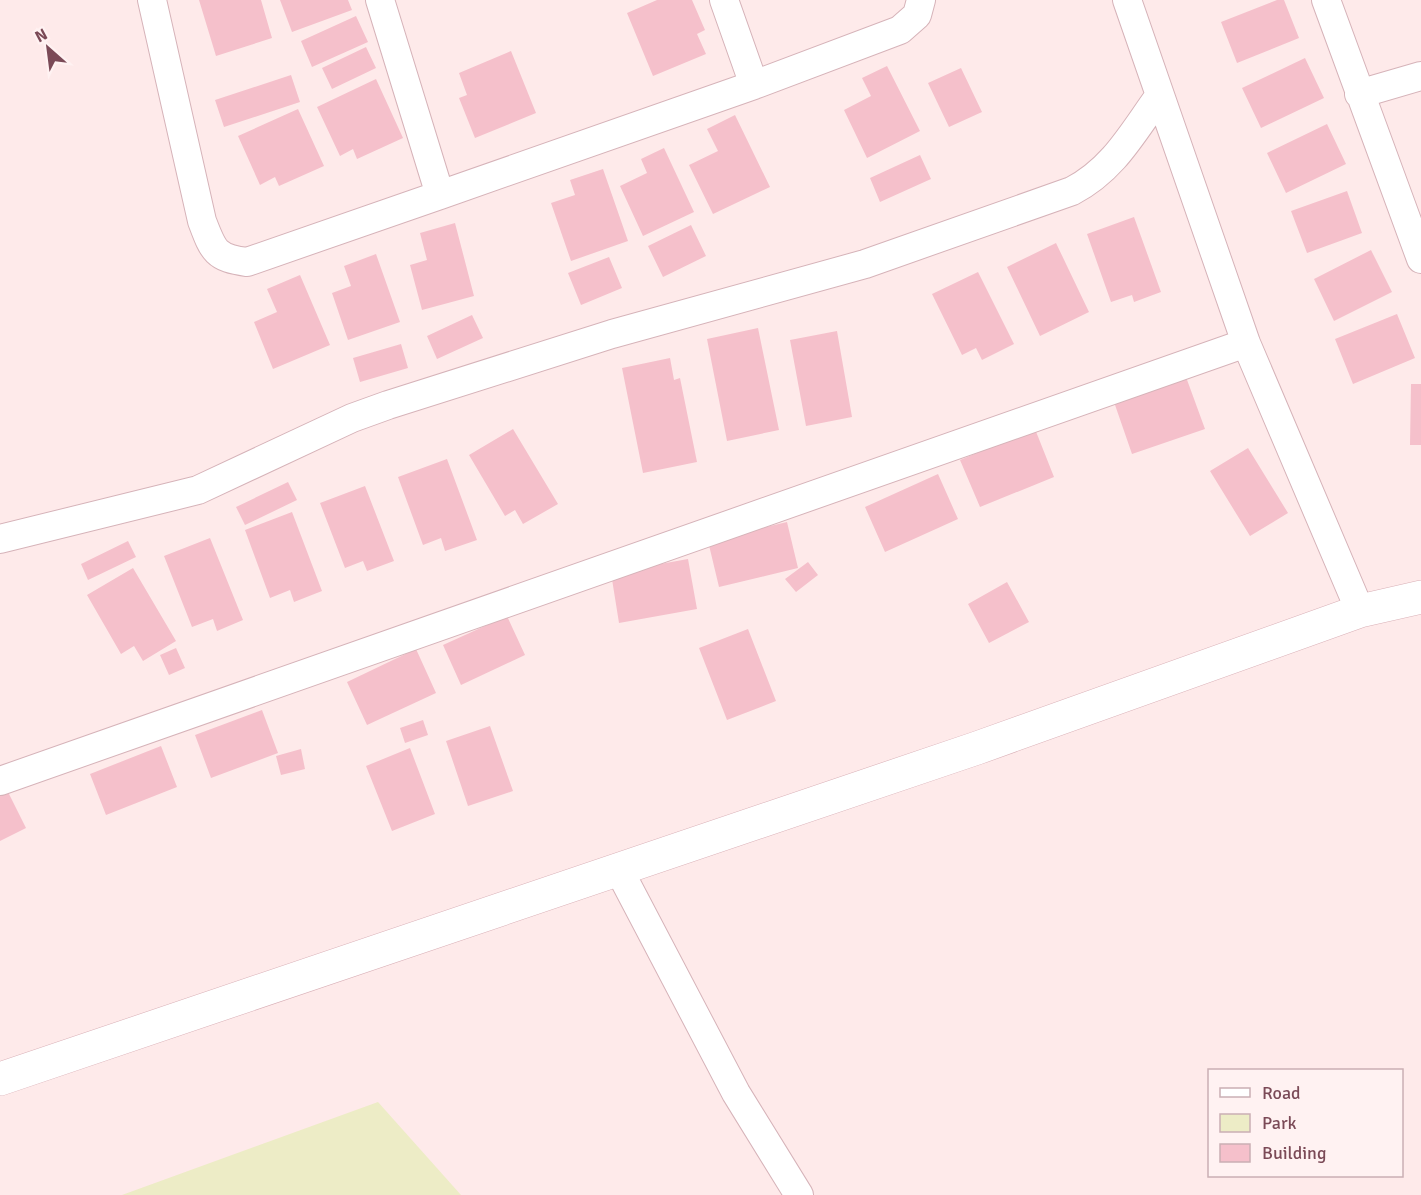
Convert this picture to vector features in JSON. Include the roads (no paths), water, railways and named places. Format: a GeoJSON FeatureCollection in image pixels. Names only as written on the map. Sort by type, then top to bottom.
{"type":"FeatureCollection","features":[{"type":"Feature","properties":{"kind":"main road"},"geometry":{"type":"LineString","coordinates":[[0,1079],[976,748],[1360,612],[1421,597]]}},
{"type":"Feature","properties":{"kind":"street"},"geometry":{"type":"LineString","coordinates":[[152,0],[202,221],[212,248],[228,260],[248,262],[754,85],[900,30],[917,15],[921,0]]}},
{"type":"Feature","properties":{"kind":"street"},"geometry":{"type":"LineString","coordinates":[[380,0],[440,195]]}},
{"type":"Feature","properties":{"kind":"street"},"geometry":{"type":"LineString","coordinates":[[724,0],[754,85]]}},
{"type":"Feature","properties":{"kind":"street"},"geometry":{"type":"LineString","coordinates":[[1127,0],[1246,343],[1360,612]]}},
{"type":"Feature","properties":{"kind":"street"},"geometry":{"type":"LineString","coordinates":[[1326,0],[1421,259]]}},
{"type":"Feature","properties":{"kind":"street"},"geometry":{"type":"LineString","coordinates":[[1359,94],[1421,76]]}},
{"type":"Feature","properties":{"kind":"street"},"geometry":{"type":"LineString","coordinates":[[0,539],[198,490],[352,418],[388,405],[612,334],[865,264],[1072,191],[1095,179],[1110,164],[1160,95]]}},
{"type":"Feature","properties":{"kind":"street"},"geometry":{"type":"LineString","coordinates":[[0,781],[1246,343]]}},
{"type":"Feature","properties":{"kind":"street"},"geometry":{"type":"LineString","coordinates":[[618,868],[736,1093],[799,1195]]}}]}
